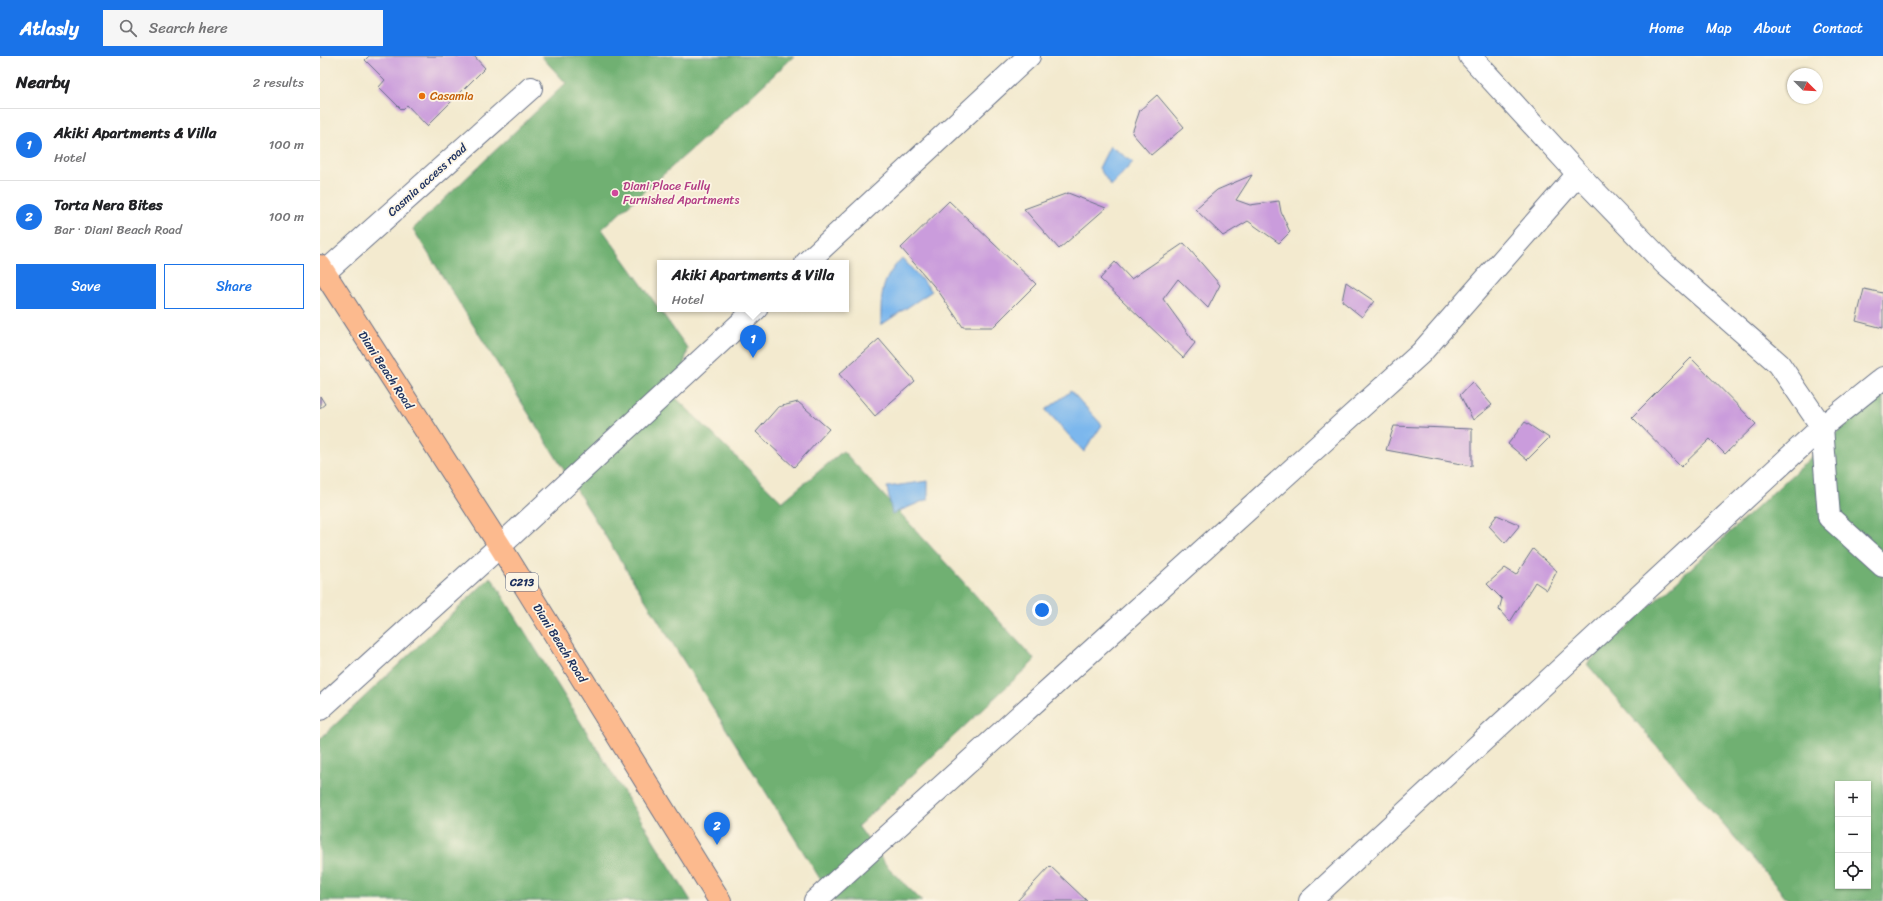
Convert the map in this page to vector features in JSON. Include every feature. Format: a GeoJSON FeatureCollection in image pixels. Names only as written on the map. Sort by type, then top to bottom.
{"type":"FeatureCollection","features":[{"type":"Feature","properties":{"kind":"main road","name":"Diani Beach Road"},"geometry":{"type":"LineString","coordinates":[[322,269],[500,546],[720,901]]}},
{"type":"Feature","properties":{"kind":"street"},"geometry":{"type":"LineString","coordinates":[[809,260],[1029,56]]}},
{"type":"Feature","properties":{"kind":"street"},"geometry":{"type":"LineString","coordinates":[[1470,56],[1578,174],[1666,265],[1779,364],[1822,427],[1829,517],[1883,566]]}},
{"type":"Feature","properties":{"kind":"street","name":"Casmia access road"},"geometry":{"type":"LineString","coordinates":[[322,269],[531,88]]}},
{"type":"Feature","properties":{"kind":"street"},"geometry":{"type":"LineString","coordinates":[[815,901],[1421,353],[1578,174]]}},
{"type":"Feature","properties":{"kind":"street"},"geometry":{"type":"LineString","coordinates":[[320,709],[500,546],[753,312]]}},
{"type":"Feature","properties":{"kind":"street"},"geometry":{"type":"LineString","coordinates":[[1310,901],[1822,427],[1883,378]]}},
{"type":"Feature","properties":{"kind":"green space"},"geometry":{"type":"Polygon","coordinates":[[[541,56],[794,56],[745,102],[602,229],[657,306],[657,312],[661,312],[688,349],[675,397],[782,502],[843,451],[1035,660],[858,826],[889,869],[922,901],[834,901],[413,229],[566,83],[541,56]]]}},
{"type":"Feature","properties":{"kind":"green space"},"geometry":{"type":"Polygon","coordinates":[[[1883,391],[1883,901],[1789,901],[1587,664],[1883,391]]]}},
{"type":"Feature","properties":{"kind":"green space"},"geometry":{"type":"Polygon","coordinates":[[[491,577],[691,901],[320,901],[320,739],[491,577]]]}},
{"type":"Feature","properties":{"kind":"water"},"geometry":{"type":"Polygon","coordinates":[[[1110,146],[1133,162],[1111,186],[1099,168],[1110,146]]]}},
{"type":"Feature","properties":{"kind":"water"},"geometry":{"type":"Polygon","coordinates":[[[902,258],[932,291],[881,325],[883,289],[889,274],[902,258]]]}},
{"type":"Feature","properties":{"kind":"water"},"geometry":{"type":"Polygon","coordinates":[[[1071,391],[1102,425],[1084,452],[1046,410],[1071,391]]]}},
{"type":"Feature","properties":{"kind":"water"},"geometry":{"type":"Polygon","coordinates":[[[928,481],[928,499],[892,514],[887,487],[928,481]]]}},
{"type":"Feature","properties":{"kind":"building","name":"Casamia"},"geometry":{"type":"Polygon","coordinates":[[[369,56],[474,56],[485,68],[427,126],[407,105],[402,110],[379,87],[385,80],[365,60],[369,56]]]}},
{"type":"Feature","properties":{"kind":"building"},"geometry":{"type":"Polygon","coordinates":[[[1157,95],[1184,127],[1151,155],[1132,133],[1140,110],[1157,95]]]}},
{"type":"Feature","properties":{"kind":"building"},"geometry":{"type":"Polygon","coordinates":[[[1252,175],[1236,200],[1250,205],[1279,201],[1281,212],[1290,232],[1279,243],[1248,221],[1223,236],[1195,209],[1217,190],[1252,175]]]}},
{"type":"Feature","properties":{"kind":"building"},"geometry":{"type":"Polygon","coordinates":[[[1068,193],[1106,208],[1059,249],[1024,209],[1068,193]]]}},
{"type":"Feature","properties":{"kind":"building"},"geometry":{"type":"Polygon","coordinates":[[[949,201],[1036,284],[993,327],[963,327],[939,292],[901,248],[949,201]]]}},
{"type":"Feature","properties":{"kind":"building"},"geometry":{"type":"Polygon","coordinates":[[[1184,243],[1220,285],[1208,308],[1178,279],[1163,299],[1195,343],[1183,358],[1100,279],[1115,262],[1131,279],[1184,243]]]}},
{"type":"Feature","properties":{"kind":"building"},"geometry":{"type":"Polygon","coordinates":[[[1346,282],[1374,301],[1362,317],[1342,301],[1346,282]]]}},
{"type":"Feature","properties":{"kind":"building"},"geometry":{"type":"Polygon","coordinates":[[[1864,289],[1883,293],[1883,328],[1856,321],[1864,289]]]}},
{"type":"Feature","properties":{"kind":"building"},"geometry":{"type":"Polygon","coordinates":[[[879,339],[915,381],[875,416],[839,374],[879,339]]]}},
{"type":"Feature","properties":{"kind":"building"},"geometry":{"type":"Polygon","coordinates":[[[1691,358],[1756,424],[1725,454],[1710,439],[1681,467],[1632,417],[1691,358]]]}},
{"type":"Feature","properties":{"kind":"building"},"geometry":{"type":"Polygon","coordinates":[[[1472,382],[1492,405],[1473,420],[1460,395],[1472,382]]]}},
{"type":"Feature","properties":{"kind":"building"},"geometry":{"type":"Polygon","coordinates":[[[320,396],[325,404],[320,408],[320,396]]]}},
{"type":"Feature","properties":{"kind":"building"},"geometry":{"type":"Polygon","coordinates":[[[798,402],[829,429],[794,467],[756,432],[778,407],[798,402]]]}},
{"type":"Feature","properties":{"kind":"building"},"geometry":{"type":"Polygon","coordinates":[[[1525,422],[1549,438],[1527,460],[1508,444],[1525,422]]]}},
{"type":"Feature","properties":{"kind":"building"},"geometry":{"type":"Polygon","coordinates":[[[1394,426],[1472,429],[1472,466],[1386,450],[1394,426]]]}},
{"type":"Feature","properties":{"kind":"building"},"geometry":{"type":"Polygon","coordinates":[[[1497,515],[1520,525],[1505,543],[1489,526],[1497,515]]]}},
{"type":"Feature","properties":{"kind":"building"},"geometry":{"type":"Polygon","coordinates":[[[1533,549],[1557,571],[1547,590],[1535,582],[1510,622],[1499,610],[1502,599],[1487,584],[1505,568],[1516,575],[1533,549]]]}},
{"type":"Feature","properties":{"kind":"building"},"geometry":{"type":"Polygon","coordinates":[[[1050,866],[1087,901],[1017,901],[1050,866]]]}},
{"type":"Feature","properties":{"kind":"place","name":"Casamia"},"geometry":{"type":"Point","coordinates":[422,96]}},
{"type":"Feature","properties":{"kind":"place","name":"Diani Place Fully Furnished Apartments"},"geometry":{"type":"Point","coordinates":[615,193]}},
{"type":"Feature","properties":{"kind":"place","name":"Akiki Apartments & Villa"},"geometry":{"type":"Point","coordinates":[753,358]}},
{"type":"Feature","properties":{"kind":"place","name":"Torta Nera Bites"},"geometry":{"type":"Point","coordinates":[717,845]}}]}
